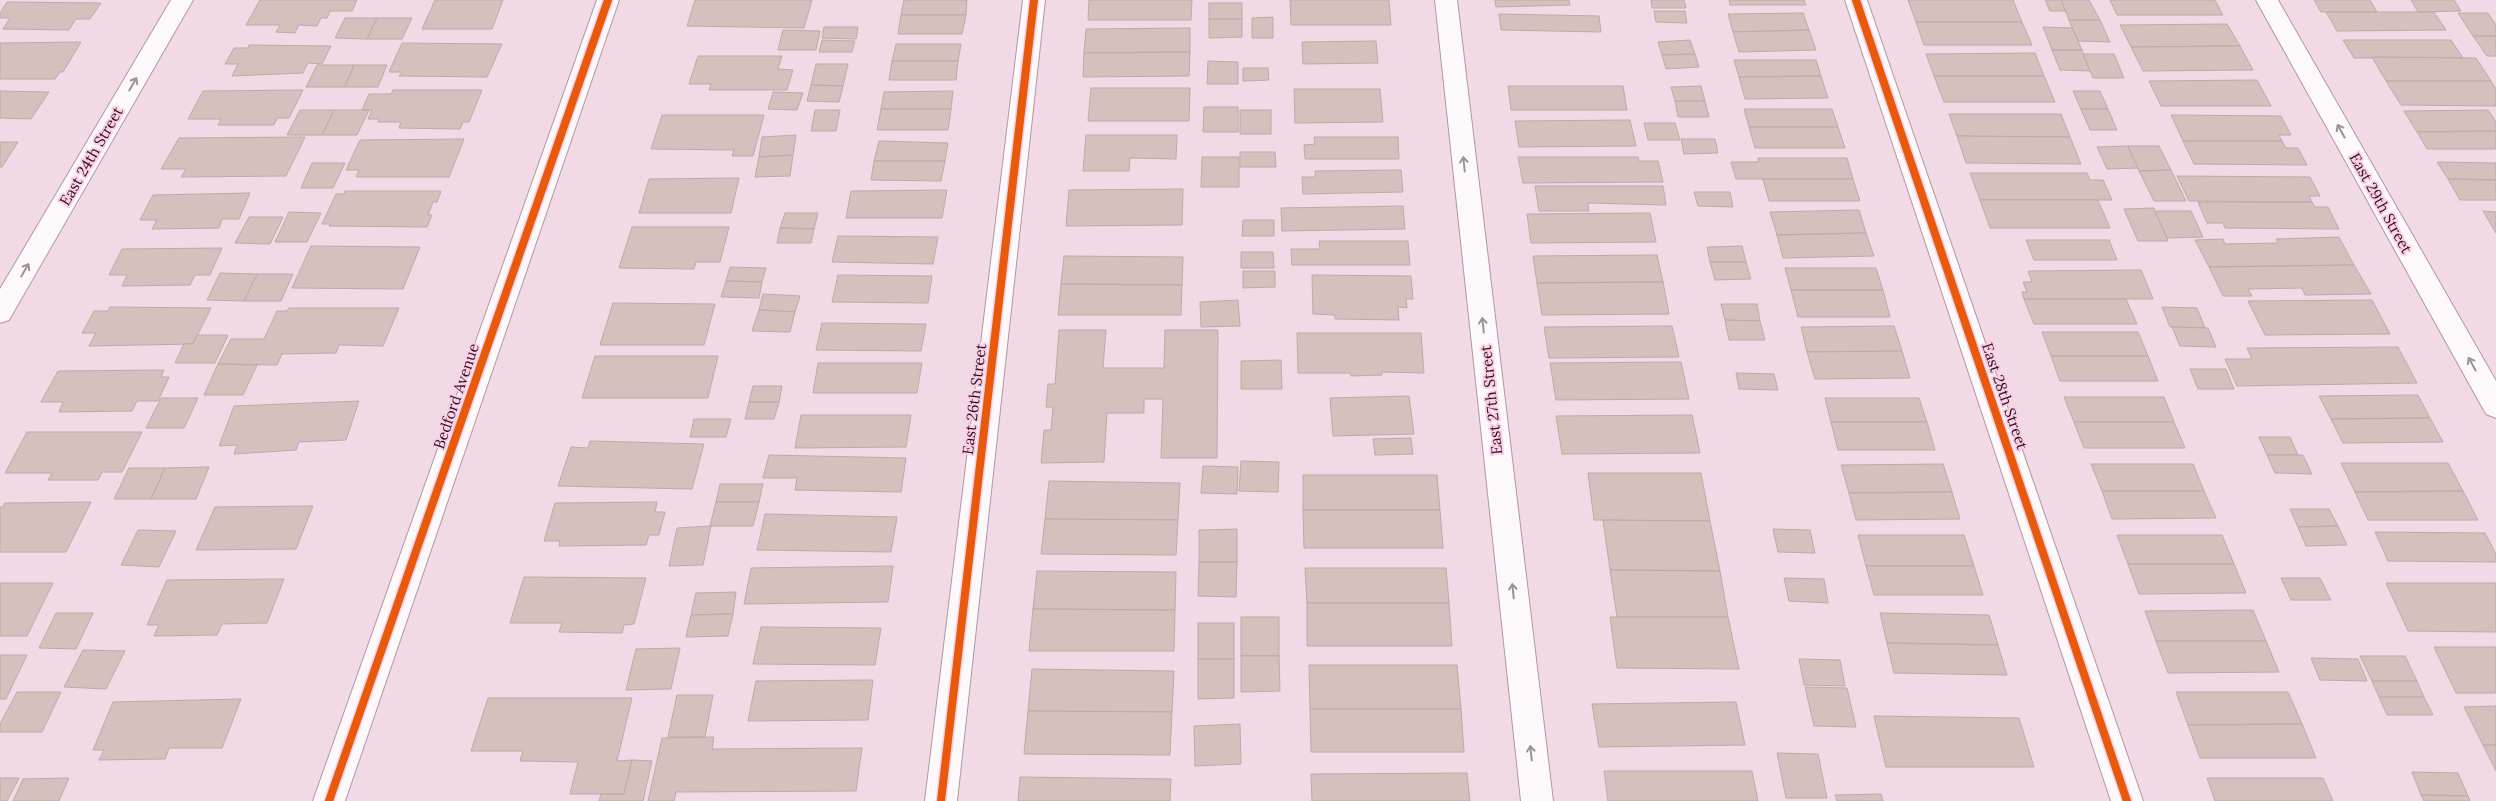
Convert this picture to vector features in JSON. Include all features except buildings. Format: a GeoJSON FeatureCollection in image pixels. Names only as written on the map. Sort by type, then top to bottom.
{"type":"FeatureCollection","features":[{"type":"Feature","properties":{"kind":"street","name":"East 24th Street"},"geometry":{"type":"LineString","coordinates":[[0,312],[182,0]]}},
{"type":"Feature","properties":{"kind":"street","name":"Bedford Avenue"},"geometry":{"type":"LineString","coordinates":[[329,801],[608,0]]}},
{"type":"Feature","properties":{"kind":"street","name":"East 26th Street"},"geometry":{"type":"LineString","coordinates":[[941,801],[1034,0]]}},
{"type":"Feature","properties":{"kind":"street","name":"East 27th Street"},"geometry":{"type":"LineString","coordinates":[[1446,0],[1537,801]]}},
{"type":"Feature","properties":{"kind":"street","name":"East 28th Street"},"geometry":{"type":"LineString","coordinates":[[1856,0],[2127,801]]}},
{"type":"Feature","properties":{"kind":"street","name":"East 29th Street"},"geometry":{"type":"LineString","coordinates":[[2267,0],[2496,406]]}},
{"type":"Feature","properties":{"kind":"cycle path"},"geometry":{"type":"LineString","coordinates":[[329,801],[608,0]]}},
{"type":"Feature","properties":{"kind":"cycle path"},"geometry":{"type":"LineString","coordinates":[[941,801],[1034,0]]}},
{"type":"Feature","properties":{"kind":"cycle path"},"geometry":{"type":"LineString","coordinates":[[1856,0],[2127,801]]}}]}
